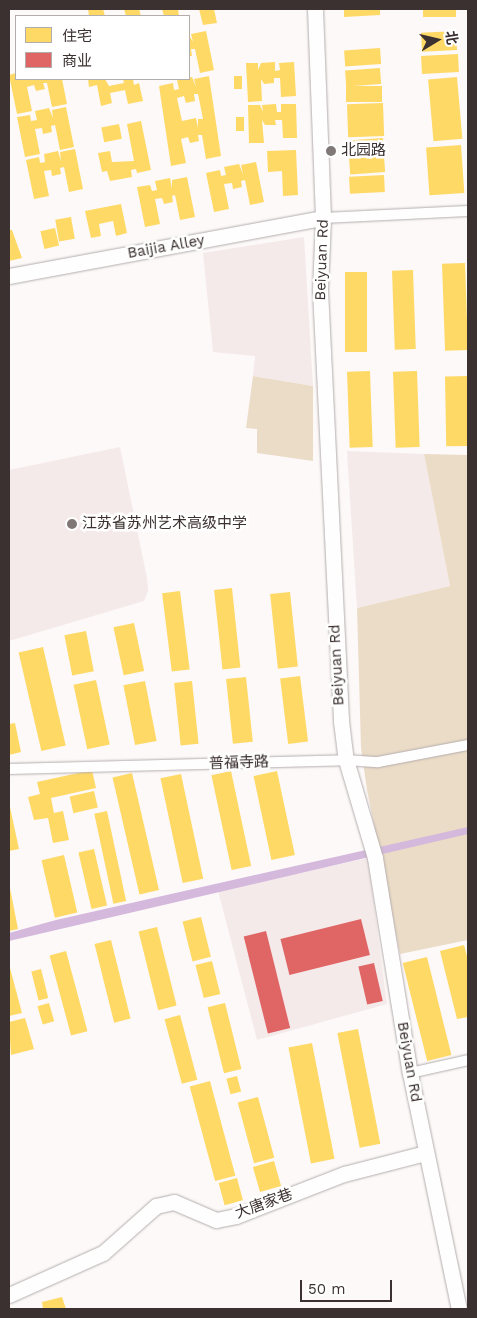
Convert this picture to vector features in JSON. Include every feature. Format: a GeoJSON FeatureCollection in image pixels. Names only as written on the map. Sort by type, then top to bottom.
{"type":"FeatureCollection","features":[{"type":"Feature","properties":{"kind":"street","name":"Beiyuan Rd"},"geometry":{"type":"LineString","coordinates":[[315,9],[323,218],[321,328],[338,686],[346,760],[374,852],[410,1073],[425,1153],[459,1309]]}},
{"type":"Feature","properties":{"kind":"street"},"geometry":{"type":"LineString","coordinates":[[323,218],[468,211]]}},
{"type":"Feature","properties":{"kind":"street","name":"Baijia Alley"},"geometry":{"type":"LineString","coordinates":[[9,276],[323,218]]}},
{"type":"Feature","properties":{"kind":"street","name":"普福寺路"},"geometry":{"type":"LineString","coordinates":[[9,769],[346,760],[378,762],[468,745]]}},
{"type":"Feature","properties":{"kind":"street"},"geometry":{"type":"LineString","coordinates":[[410,1073],[468,1060]]}},
{"type":"Feature","properties":{"kind":"street","name":"大唐家巷"},"geometry":{"type":"LineString","coordinates":[[9,1295],[103,1253],[156,1206],[174,1202],[216,1220],[236,1216],[344,1174],[425,1153]]}},
{"type":"Feature","properties":{"kind":"shaded area"},"geometry":{"type":"Polygon","coordinates":[[[304,237],[313,386],[253,376],[255,356],[213,352],[203,253],[304,237]]]}},
{"type":"Feature","properties":{"kind":"shaded area"},"geometry":{"type":"Polygon","coordinates":[[[253,376],[313,386],[313,461],[257,453],[257,429],[246,428],[253,376]]]}},
{"type":"Feature","properties":{"kind":"shaded area","name":"江苏省苏州艺术高级中学"},"geometry":{"type":"Polygon","coordinates":[[[120,447],[147,578],[148,591],[144,601],[9,641],[9,470],[120,447]]]}},
{"type":"Feature","properties":{"kind":"shaded area"},"geometry":{"type":"Polygon","coordinates":[[[347,451],[424,454],[450,586],[357,608],[347,451]]]}},
{"type":"Feature","properties":{"kind":"shaded area"},"geometry":{"type":"Polygon","coordinates":[[[424,454],[468,455],[468,940],[400,954],[367,790],[361,748],[357,608],[450,586],[424,454]]]}},
{"type":"Feature","properties":{"kind":"shaded area"},"geometry":{"type":"Polygon","coordinates":[[[468,827],[468,834],[9,941],[9,933],[56,920],[468,827]]]}},
{"type":"Feature","properties":{"kind":"shaded area"},"geometry":{"type":"Polygon","coordinates":[[[368,858],[387,1004],[257,1040],[218,891],[368,858]]]}},
{"type":"Feature","properties":{"kind":"building: 住宅"},"geometry":{"type":"Polygon","coordinates":[[[88,9],[103,9],[105,15],[89,15],[88,9]]]}},
{"type":"Feature","properties":{"kind":"building: 住宅"},"geometry":{"type":"Polygon","coordinates":[[[124,9],[139,9],[141,15],[126,15],[124,9]]]}},
{"type":"Feature","properties":{"kind":"building: 住宅"},"geometry":{"type":"Polygon","coordinates":[[[162,9],[178,9],[179,15],[164,15],[162,9]]]}},
{"type":"Feature","properties":{"kind":"building: 住宅"},"geometry":{"type":"Polygon","coordinates":[[[199,9],[214,9],[217,23],[203,25],[199,9]]]}},
{"type":"Feature","properties":{"kind":"building: 住宅"},"geometry":{"type":"Polygon","coordinates":[[[344,9],[380,9],[380,15],[344,17],[344,9]]]}},
{"type":"Feature","properties":{"kind":"building: 住宅"},"geometry":{"type":"Polygon","coordinates":[[[423,9],[456,9],[456,17],[423,17],[423,9]]]}},
{"type":"Feature","properties":{"kind":"building: 住宅"},"geometry":{"type":"Polygon","coordinates":[[[206,31],[214,70],[200,73],[195,49],[191,49],[192,56],[190,56],[190,37],[193,42],[191,34],[206,31]]]}},
{"type":"Feature","properties":{"kind":"building: 住宅"},"geometry":{"type":"Polygon","coordinates":[[[456,31],[457,50],[422,52],[421,33],[456,31]]]}},
{"type":"Feature","properties":{"kind":"building: 住宅"},"geometry":{"type":"Polygon","coordinates":[[[380,48],[381,64],[345,66],[344,51],[380,48]]]}},
{"type":"Feature","properties":{"kind":"building: 住宅"},"geometry":{"type":"Polygon","coordinates":[[[458,54],[459,72],[422,74],[421,56],[458,54]]]}},
{"type":"Feature","properties":{"kind":"building: 住宅"},"geometry":{"type":"Polygon","coordinates":[[[275,62],[275,71],[280,70],[279,63],[294,62],[296,96],[281,97],[280,78],[274,78],[274,83],[264,84],[261,79],[262,101],[248,102],[246,63],[258,63],[258,70],[261,63],[275,62]]]}},
{"type":"Feature","properties":{"kind":"building: 住宅"},"geometry":{"type":"Polygon","coordinates":[[[380,68],[381,84],[346,86],[345,70],[380,68]]]}},
{"type":"Feature","properties":{"kind":"building: 住宅"},"geometry":{"type":"Polygon","coordinates":[[[15,73],[15,80],[62,80],[67,104],[52,107],[47,83],[43,83],[45,89],[36,91],[34,85],[27,87],[32,111],[17,114],[9,75],[15,73]]]}},
{"type":"Feature","properties":{"kind":"building: 住宅"},"geometry":{"type":"Polygon","coordinates":[[[209,76],[221,156],[206,159],[202,135],[198,135],[199,141],[190,143],[188,137],[181,139],[186,163],[171,166],[159,86],[173,83],[174,90],[179,89],[177,80],[190,80],[192,77],[196,87],[194,79],[209,76]],[[194,94],[195,101],[186,103],[184,96],[177,98],[182,121],[196,118],[198,128],[198,119],[203,119],[198,94],[194,94]]]}},
{"type":"Feature","properties":{"kind":"building: 住宅"},"geometry":{"type":"Polygon","coordinates":[[[234,76],[242,76],[242,89],[234,89],[234,76]]]}},
{"type":"Feature","properties":{"kind":"building: 住宅"},"geometry":{"type":"Polygon","coordinates":[[[457,77],[462,139],[434,141],[428,80],[457,77]]]}},
{"type":"Feature","properties":{"kind":"building: 住宅"},"geometry":{"type":"Polygon","coordinates":[[[88,80],[106,80],[109,86],[124,83],[123,80],[133,80],[134,85],[139,83],[143,101],[128,104],[125,90],[110,93],[112,103],[101,106],[97,85],[89,87],[88,80]]]}},
{"type":"Feature","properties":{"kind":"building: 住宅"},"geometry":{"type":"Polygon","coordinates":[[[346,86],[382,86],[382,102],[346,102],[346,86]]]}},
{"type":"Feature","properties":{"kind":"building: 住宅"},"geometry":{"type":"Polygon","coordinates":[[[383,103],[384,136],[348,137],[347,104],[383,103]]]}},
{"type":"Feature","properties":{"kind":"building: 住宅"},"geometry":{"type":"Polygon","coordinates":[[[276,104],[277,112],[281,112],[281,104],[296,104],[297,138],[283,138],[282,120],[275,120],[276,125],[265,125],[262,120],[264,143],[249,143],[248,105],[260,105],[263,112],[262,105],[276,104]]]}},
{"type":"Feature","properties":{"kind":"building: 住宅"},"geometry":{"type":"Polygon","coordinates":[[[66,107],[74,147],[60,150],[55,125],[51,126],[52,132],[43,134],[42,128],[35,129],[40,154],[25,157],[17,117],[30,115],[31,121],[37,120],[35,111],[49,108],[53,118],[52,110],[66,107]]]}},
{"type":"Feature","properties":{"kind":"building: 住宅"},"geometry":{"type":"Polygon","coordinates":[[[236,117],[244,117],[244,131],[236,131],[236,117]]]}},
{"type":"Feature","properties":{"kind":"building: 住宅"},"geometry":{"type":"Polygon","coordinates":[[[141,121],[151,170],[137,173],[136,169],[131,170],[132,177],[110,181],[107,171],[102,172],[98,153],[110,151],[112,162],[134,161],[127,124],[141,121]]]}},
{"type":"Feature","properties":{"kind":"building: 住宅"},"geometry":{"type":"Polygon","coordinates":[[[119,124],[122,139],[104,142],[101,127],[119,124]]]}},
{"type":"Feature","properties":{"kind":"building: 住宅"},"geometry":{"type":"Polygon","coordinates":[[[383,138],[384,154],[349,156],[348,140],[383,138]]]}},
{"type":"Feature","properties":{"kind":"building: 住宅"},"geometry":{"type":"Polygon","coordinates":[[[461,145],[464,193],[429,195],[426,147],[461,145]]]}},
{"type":"Feature","properties":{"kind":"building: 住宅"},"geometry":{"type":"Polygon","coordinates":[[[75,149],[83,189],[69,192],[64,167],[60,168],[61,174],[52,176],[51,170],[44,171],[49,196],[34,199],[26,160],[39,157],[40,163],[45,162],[44,154],[58,151],[61,161],[60,152],[75,149]]]}},
{"type":"Feature","properties":{"kind":"building: 住宅"},"geometry":{"type":"Polygon","coordinates":[[[296,150],[298,195],[283,196],[282,171],[268,172],[267,151],[296,150]]]}},
{"type":"Feature","properties":{"kind":"building: 住宅"},"geometry":{"type":"Polygon","coordinates":[[[384,156],[385,172],[350,174],[349,158],[384,156]]]}},
{"type":"Feature","properties":{"kind":"building: 住宅"},"geometry":{"type":"Polygon","coordinates":[[[256,162],[264,202],[250,205],[245,180],[241,181],[242,187],[233,189],[232,183],[224,184],[229,209],[214,212],[206,173],[220,170],[221,176],[226,175],[224,167],[239,164],[243,174],[241,165],[256,162]]]}},
{"type":"Feature","properties":{"kind":"building: 住宅"},"geometry":{"type":"Polygon","coordinates":[[[384,175],[385,192],[350,194],[349,177],[384,175]]]}},
{"type":"Feature","properties":{"kind":"building: 住宅"},"geometry":{"type":"Polygon","coordinates":[[[187,177],[195,217],[180,220],[175,195],[172,196],[173,202],[164,204],[162,198],[155,199],[160,224],[145,227],[137,187],[150,185],[152,191],[157,190],[155,181],[170,178],[172,189],[172,180],[187,177]]]}},
{"type":"Feature","properties":{"kind":"building: 住宅"},"geometry":{"type":"Polygon","coordinates":[[[121,204],[127,233],[116,236],[113,221],[99,224],[101,236],[91,238],[85,211],[121,204]]]}},
{"type":"Feature","properties":{"kind":"building: 住宅"},"geometry":{"type":"Polygon","coordinates":[[[71,217],[75,239],[59,241],[55,220],[71,217]]]}},
{"type":"Feature","properties":{"kind":"building: 住宅"},"geometry":{"type":"Polygon","coordinates":[[[55,228],[59,246],[44,249],[40,231],[55,228]]]}},
{"type":"Feature","properties":{"kind":"building: 住宅"},"geometry":{"type":"Polygon","coordinates":[[[9,230],[12,230],[22,258],[9,261],[9,230]]]}},
{"type":"Feature","properties":{"kind":"building: 住宅"},"geometry":{"type":"Polygon","coordinates":[[[465,263],[468,350],[445,351],[442,264],[465,263]]]}},
{"type":"Feature","properties":{"kind":"building: 住宅"},"geometry":{"type":"Polygon","coordinates":[[[413,270],[416,349],[395,350],[392,271],[413,270]]]}},
{"type":"Feature","properties":{"kind":"building: 住宅"},"geometry":{"type":"Polygon","coordinates":[[[345,272],[367,272],[367,352],[345,352],[345,272]]]}},
{"type":"Feature","properties":{"kind":"building: 住宅"},"geometry":{"type":"Polygon","coordinates":[[[370,371],[373,447],[350,448],[347,372],[370,371]]]}},
{"type":"Feature","properties":{"kind":"building: 住宅"},"geometry":{"type":"Polygon","coordinates":[[[417,371],[420,447],[396,448],[393,372],[417,371]]]}},
{"type":"Feature","properties":{"kind":"building: 住宅"},"geometry":{"type":"Polygon","coordinates":[[[445,376],[467,376],[468,446],[446,446],[445,376]]]}},
{"type":"Feature","properties":{"kind":"building: 住宅"},"geometry":{"type":"Polygon","coordinates":[[[232,588],[240,668],[222,669],[214,590],[232,588]]]}},
{"type":"Feature","properties":{"kind":"building: 住宅"},"geometry":{"type":"Polygon","coordinates":[[[180,591],[190,669],[172,672],[162,593],[180,591]]]}},
{"type":"Feature","properties":{"kind":"building: 住宅"},"geometry":{"type":"Polygon","coordinates":[[[290,592],[298,667],[278,669],[270,594],[290,592]]]}},
{"type":"Feature","properties":{"kind":"building: 住宅"},"geometry":{"type":"Polygon","coordinates":[[[134,623],[144,671],[124,675],[113,627],[134,623]]]}},
{"type":"Feature","properties":{"kind":"building: 住宅"},"geometry":{"type":"Polygon","coordinates":[[[86,631],[94,671],[72,675],[64,635],[86,631]]]}},
{"type":"Feature","properties":{"kind":"building: 住宅"},"geometry":{"type":"Polygon","coordinates":[[[43,647],[66,745],[41,751],[19,653],[43,647]]]}},
{"type":"Feature","properties":{"kind":"building: 住宅"},"geometry":{"type":"Polygon","coordinates":[[[300,676],[308,742],[288,744],[280,678],[300,676]]]}},
{"type":"Feature","properties":{"kind":"building: 住宅"},"geometry":{"type":"Polygon","coordinates":[[[246,677],[253,742],[233,744],[226,679],[246,677]]]}},
{"type":"Feature","properties":{"kind":"building: 住宅"},"geometry":{"type":"Polygon","coordinates":[[[96,680],[110,745],[87,749],[74,685],[96,680]]]}},
{"type":"Feature","properties":{"kind":"building: 住宅"},"geometry":{"type":"Polygon","coordinates":[[[145,681],[157,741],[135,745],[123,685],[145,681]]]}},
{"type":"Feature","properties":{"kind":"building: 住宅"},"geometry":{"type":"Polygon","coordinates":[[[192,681],[199,744],[181,746],[174,683],[192,681]]]}},
{"type":"Feature","properties":{"kind":"building: 住宅"},"geometry":{"type":"Polygon","coordinates":[[[15,723],[21,752],[9,755],[9,724],[15,723]]]}},
{"type":"Feature","properties":{"kind":"building: 住宅"},"geometry":{"type":"Polygon","coordinates":[[[92,770],[96,788],[51,798],[54,813],[63,811],[69,840],[53,843],[48,818],[34,820],[28,797],[40,794],[37,782],[92,770]]]}},
{"type":"Feature","properties":{"kind":"building: 住宅"},"geometry":{"type":"Polygon","coordinates":[[[231,771],[251,866],[232,870],[211,775],[231,771]]]}},
{"type":"Feature","properties":{"kind":"building: 住宅"},"geometry":{"type":"Polygon","coordinates":[[[277,771],[295,855],[271,860],[254,776],[277,771]]]}},
{"type":"Feature","properties":{"kind":"building: 住宅"},"geometry":{"type":"Polygon","coordinates":[[[132,773],[159,890],[140,894],[113,777],[132,773]]]}},
{"type":"Feature","properties":{"kind":"building: 住宅"},"geometry":{"type":"Polygon","coordinates":[[[181,774],[203,879],[183,883],[160,778],[181,774]]]}},
{"type":"Feature","properties":{"kind":"building: 住宅"},"geometry":{"type":"Polygon","coordinates":[[[94,791],[98,808],[73,813],[70,797],[94,791]]]}},
{"type":"Feature","properties":{"kind":"building: 住宅"},"geometry":{"type":"Polygon","coordinates":[[[9,808],[19,849],[9,851],[9,808]]]}},
{"type":"Feature","properties":{"kind":"building: 住宅"},"geometry":{"type":"Polygon","coordinates":[[[107,811],[126,901],[113,904],[94,814],[107,811]]]}},
{"type":"Feature","properties":{"kind":"building: 住宅"},"geometry":{"type":"Polygon","coordinates":[[[94,849],[107,906],[91,909],[78,853],[94,849]]]}},
{"type":"Feature","properties":{"kind":"building: 住宅"},"geometry":{"type":"Polygon","coordinates":[[[64,855],[77,912],[55,918],[42,860],[64,855]]]}},
{"type":"Feature","properties":{"kind":"building: 住宅"},"geometry":{"type":"Polygon","coordinates":[[[9,889],[18,929],[9,931],[9,889]]]}},
{"type":"Feature","properties":{"kind":"building: 住宅"},"geometry":{"type":"Polygon","coordinates":[[[201,917],[211,957],[192,961],[183,922],[201,917]]]}},
{"type":"Feature","properties":{"kind":"building: 住宅"},"geometry":{"type":"Polygon","coordinates":[[[157,927],[177,1006],[158,1010],[139,932],[157,927]]]}},
{"type":"Feature","properties":{"kind":"building: 住宅"},"geometry":{"type":"Polygon","coordinates":[[[111,940],[131,1019],[114,1023],[95,944],[111,940]]]}},
{"type":"Feature","properties":{"kind":"building: 住宅"},"geometry":{"type":"Polygon","coordinates":[[[464,945],[468,960],[468,1017],[457,1019],[440,951],[464,945]]]}},
{"type":"Feature","properties":{"kind":"building: 住宅"},"geometry":{"type":"Polygon","coordinates":[[[66,951],[87,1031],[71,1036],[50,955],[66,951]]]}},
{"type":"Feature","properties":{"kind":"building: 住宅"},"geometry":{"type":"Polygon","coordinates":[[[427,957],[451,1055],[427,1061],[403,963],[427,957]]]}},
{"type":"Feature","properties":{"kind":"building: 住宅"},"geometry":{"type":"Polygon","coordinates":[[[212,961],[220,994],[204,998],[196,965],[212,961]]]}},
{"type":"Feature","properties":{"kind":"building: 住宅"},"geometry":{"type":"Polygon","coordinates":[[[9,964],[22,1013],[9,1016],[9,964]]]}},
{"type":"Feature","properties":{"kind":"building: 住宅"},"geometry":{"type":"Polygon","coordinates":[[[41,969],[48,998],[39,1001],[31,971],[41,969]]]}},
{"type":"Feature","properties":{"kind":"building: 住宅"},"geometry":{"type":"Polygon","coordinates":[[[49,1003],[54,1021],[43,1025],[37,1006],[49,1003]]]}},
{"type":"Feature","properties":{"kind":"building: 住宅"},"geometry":{"type":"Polygon","coordinates":[[[225,1003],[241,1069],[224,1073],[208,1007],[225,1003]]]}},
{"type":"Feature","properties":{"kind":"building: 住宅"},"geometry":{"type":"Polygon","coordinates":[[[180,1015],[197,1080],[182,1084],[165,1019],[180,1015]]]}},
{"type":"Feature","properties":{"kind":"building: 住宅"},"geometry":{"type":"Polygon","coordinates":[[[25,1018],[34,1049],[11,1055],[9,1022],[25,1018]]]}},
{"type":"Feature","properties":{"kind":"building: 住宅"},"geometry":{"type":"Polygon","coordinates":[[[358,1029],[380,1144],[360,1148],[337,1033],[358,1029]]]}},
{"type":"Feature","properties":{"kind":"building: 住宅"},"geometry":{"type":"Polygon","coordinates":[[[312,1043],[335,1159],[311,1163],[288,1048],[312,1043]]]}},
{"type":"Feature","properties":{"kind":"building: 住宅"},"geometry":{"type":"Polygon","coordinates":[[[237,1076],[241,1091],[231,1094],[226,1079],[237,1076]]]}},
{"type":"Feature","properties":{"kind":"building: 住宅"},"geometry":{"type":"Polygon","coordinates":[[[210,1081],[235,1176],[215,1181],[190,1086],[210,1081]]]}},
{"type":"Feature","properties":{"kind":"building: 住宅"},"geometry":{"type":"Polygon","coordinates":[[[258,1097],[274,1158],[254,1163],[238,1102],[258,1097]]]}},
{"type":"Feature","properties":{"kind":"building: 住宅"},"geometry":{"type":"Polygon","coordinates":[[[274,1161],[281,1186],[260,1192],[253,1167],[274,1161]]]}},
{"type":"Feature","properties":{"kind":"building: 住宅"},"geometry":{"type":"Polygon","coordinates":[[[237,1178],[243,1200],[225,1205],[219,1183],[237,1178]]]}},
{"type":"Feature","properties":{"kind":"building: 住宅"},"geometry":{"type":"Polygon","coordinates":[[[62,1297],[66,1309],[43,1309],[42,1302],[62,1297]]]}},
{"type":"Feature","properties":{"kind":"building: 商业"},"geometry":{"type":"Polygon","coordinates":[[[361,919],[370,955],[289,975],[280,939],[361,919]]]}},
{"type":"Feature","properties":{"kind":"building: 商业"},"geometry":{"type":"Polygon","coordinates":[[[266,931],[290,1028],[268,1034],[244,937],[266,931]]]}},
{"type":"Feature","properties":{"kind":"building: 商业"},"geometry":{"type":"Polygon","coordinates":[[[374,963],[383,1001],[367,1005],[358,967],[374,963]]]}},
{"type":"Feature","properties":{"kind":"place","name":"北园路"},"geometry":{"type":"Point","coordinates":[331,151]}},
{"type":"Feature","properties":{"kind":"place","name":"江苏省苏州艺术高级中学"},"geometry":{"type":"Point","coordinates":[72,524]}}]}
